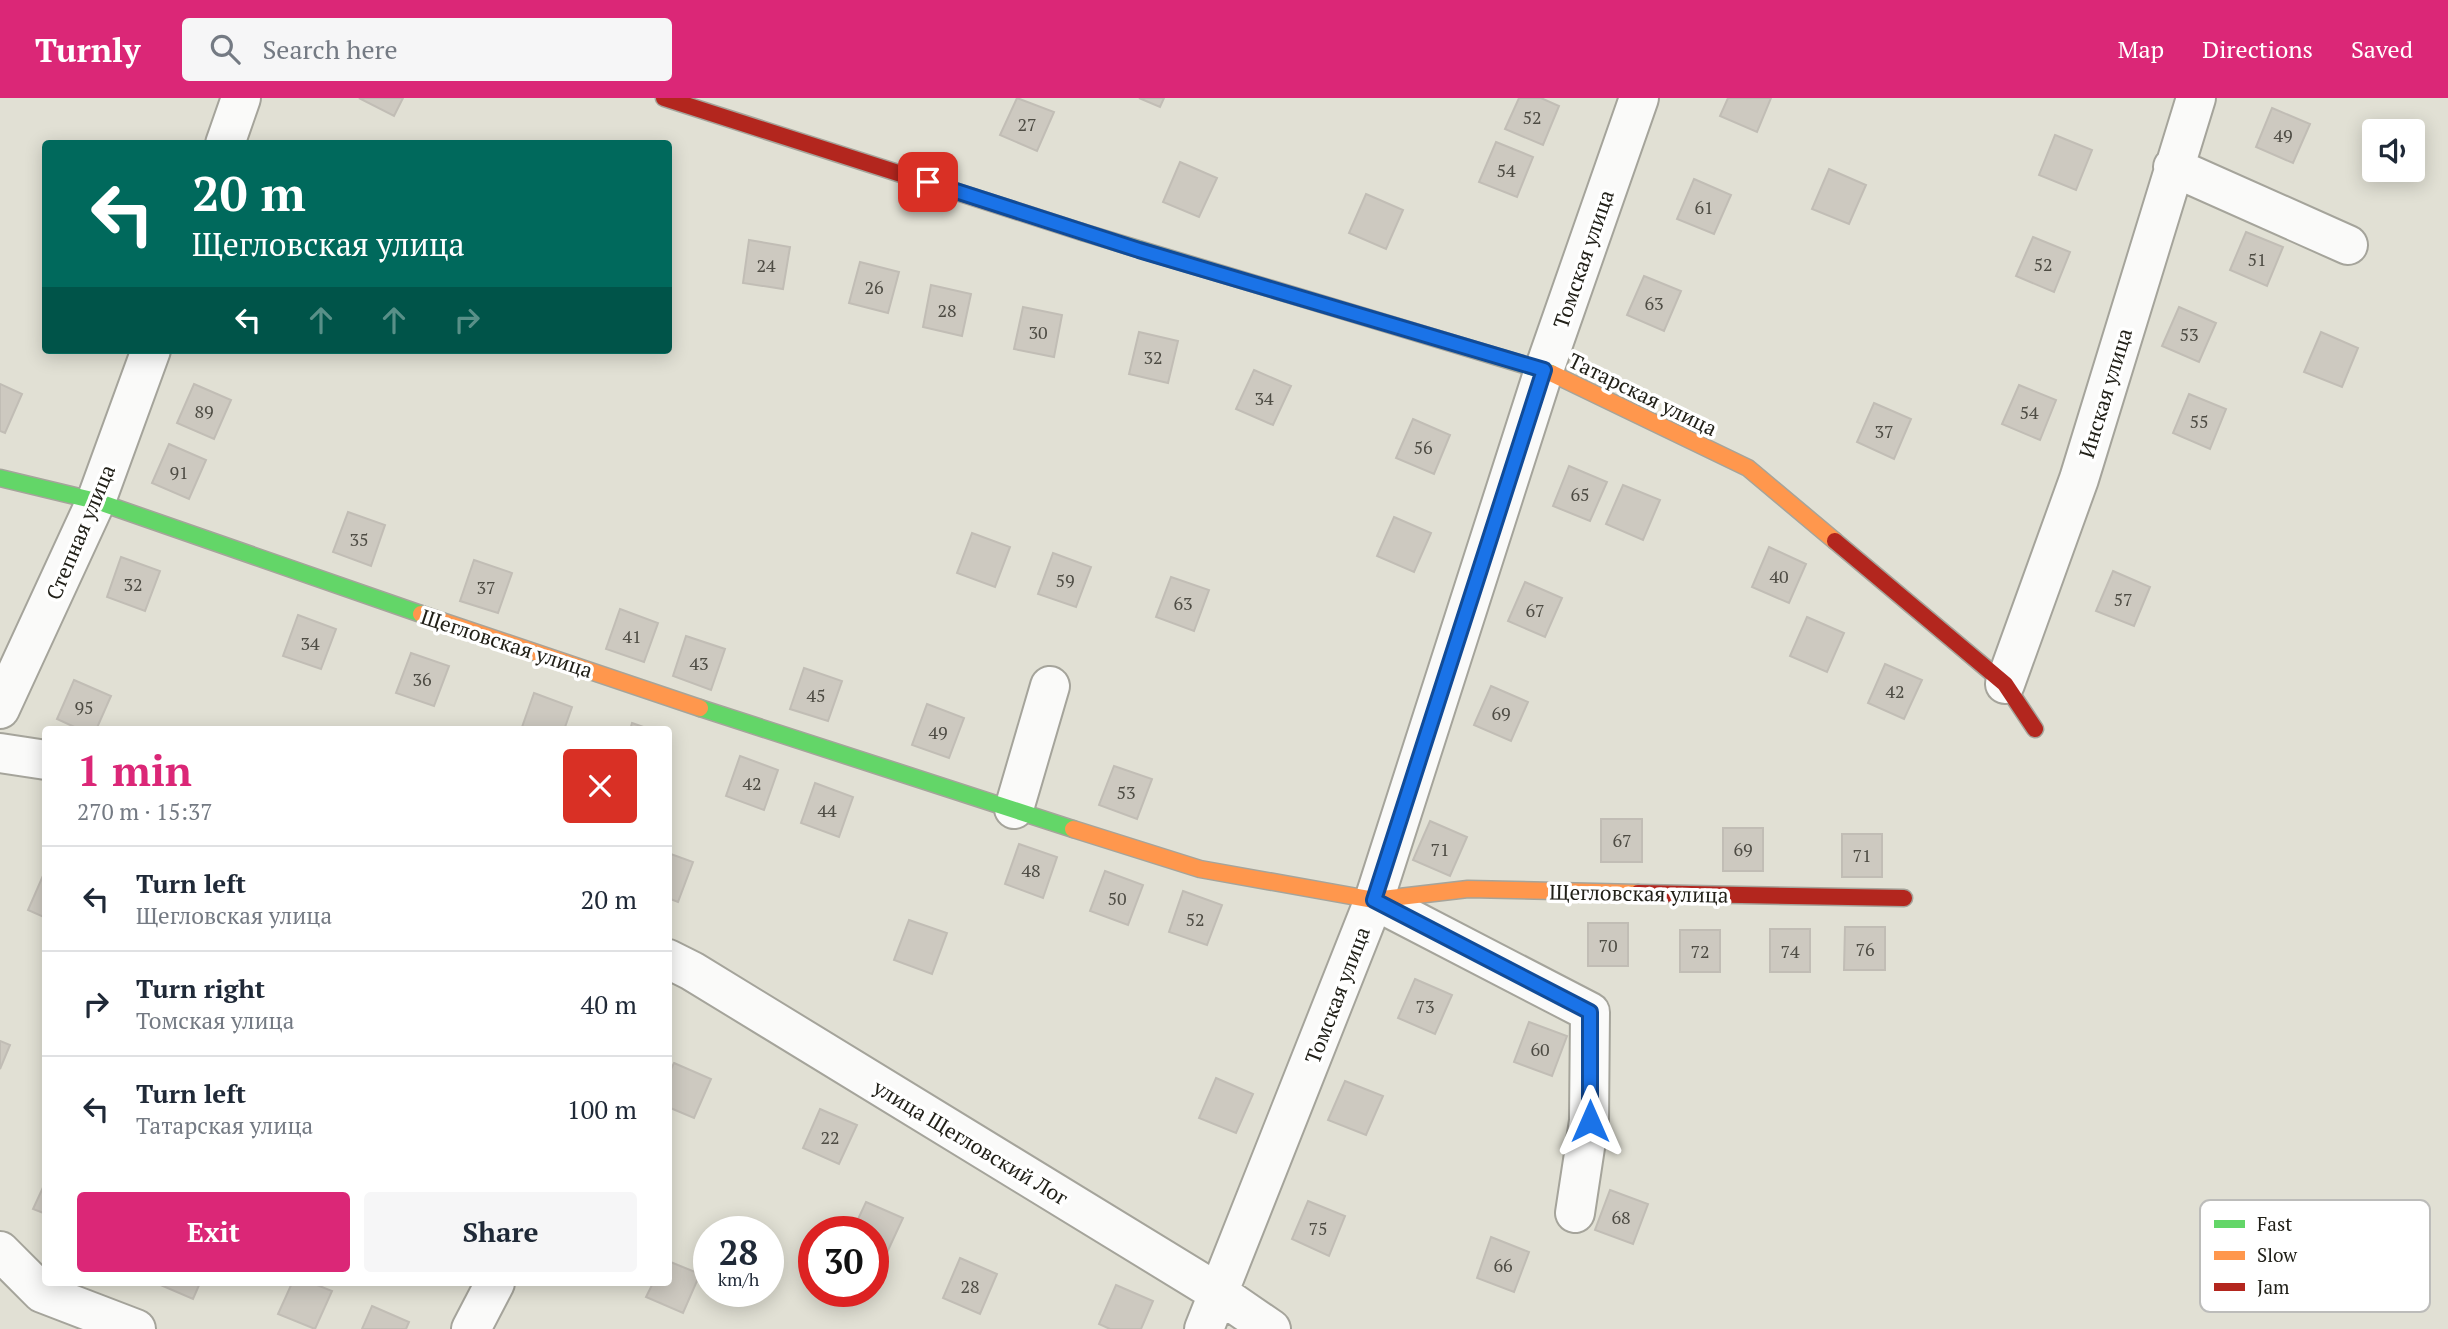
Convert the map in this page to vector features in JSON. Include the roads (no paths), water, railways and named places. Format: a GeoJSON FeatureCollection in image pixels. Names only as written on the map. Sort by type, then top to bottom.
{"type":"FeatureCollection","features":[{"type":"Feature","properties":{"kind":"street"},"geometry":{"type":"LineString","coordinates":[[226,140],[241,98]]}},
{"type":"Feature","properties":{"kind":"street","name":"Татарская улица"},"geometry":{"type":"LineString","coordinates":[[663,98],[1139,250],[1544,370],[1748,468],[2005,684],[2035,729]]}},
{"type":"Feature","properties":{"kind":"street","name":"Томская улица"},"geometry":{"type":"LineString","coordinates":[[1204,1329],[1374,900],[1544,370],[1639,98]]}},
{"type":"Feature","properties":{"kind":"street","name":"Инская улица"},"geometry":{"type":"LineString","coordinates":[[2005,684],[2080,479],[2196,98]]}},
{"type":"Feature","properties":{"kind":"street"},"geometry":{"type":"LineString","coordinates":[[2173,167],[2348,246]]}},
{"type":"Feature","properties":{"kind":"street","name":"Степная улица"},"geometry":{"type":"LineString","coordinates":[[0,709],[96,502],[150,354]]}},
{"type":"Feature","properties":{"kind":"street","name":"Щегловская улица"},"geometry":{"type":"LineString","coordinates":[[0,478],[96,502],[343,588],[1200,869],[1374,900],[1468,889],[1903,898]]}},
{"type":"Feature","properties":{"kind":"street"},"geometry":{"type":"LineString","coordinates":[[1014,809],[1050,686]]}},
{"type":"Feature","properties":{"kind":"street"},"geometry":{"type":"LineString","coordinates":[[0,753],[42,759]]}},
{"type":"Feature","properties":{"kind":"street","name":"Щегловская улица"},"geometry":{"type":"LineString","coordinates":[[1374,900],[1590,1012],[1590,1121],[1575,1213]]}},
{"type":"Feature","properties":{"kind":"street","name":"улица Щегловский Лог"},"geometry":{"type":"LineString","coordinates":[[672,961],[1220,1294],[1271,1329]]}},
{"type":"Feature","properties":{"kind":"street"},"geometry":{"type":"LineString","coordinates":[[0,1251],[42,1293],[136,1329]]}},
{"type":"Feature","properties":{"kind":"street"},"geometry":{"type":"LineString","coordinates":[[471,1329],[493,1286]]}}]}
